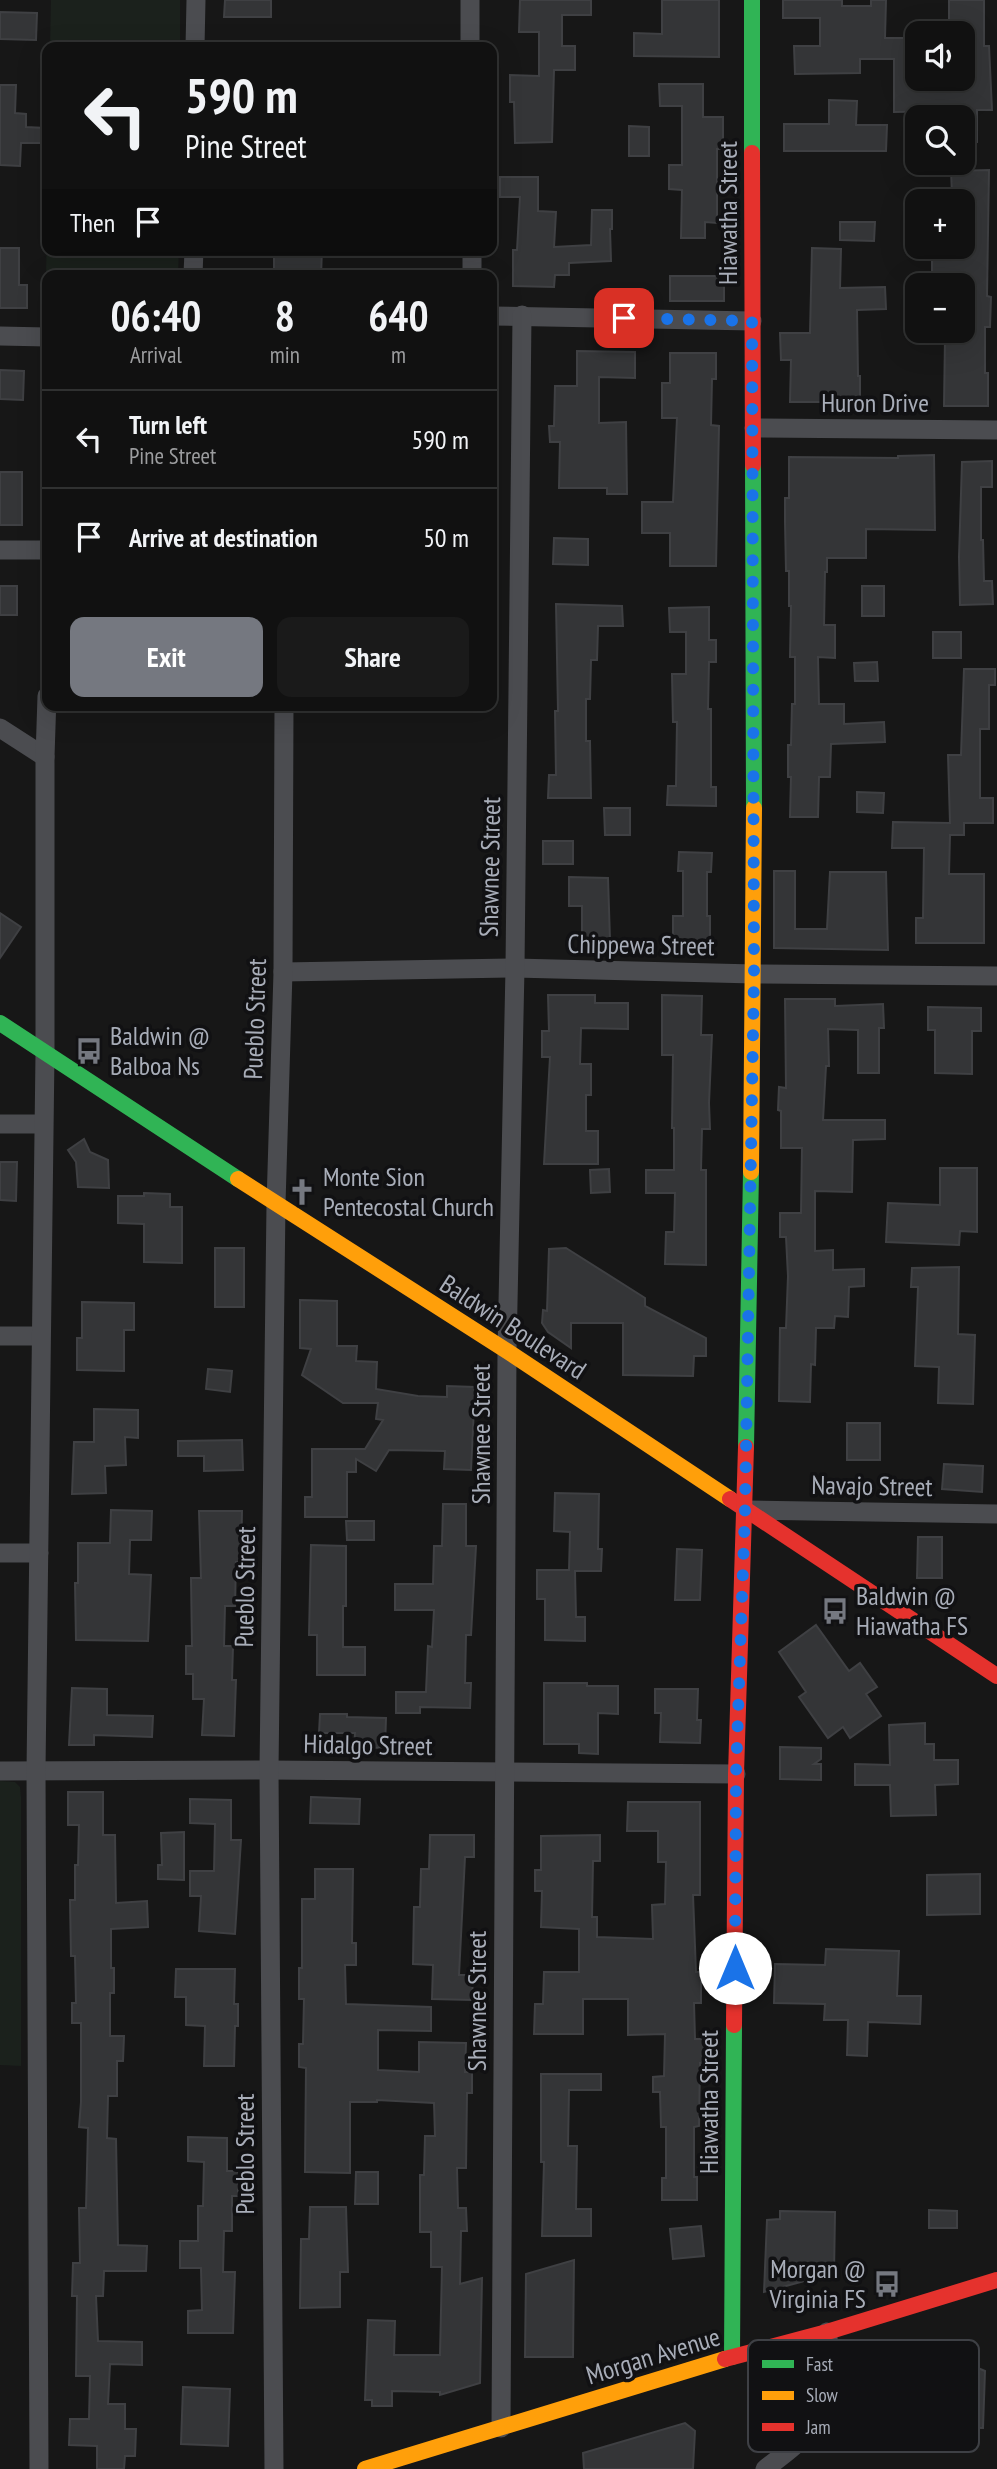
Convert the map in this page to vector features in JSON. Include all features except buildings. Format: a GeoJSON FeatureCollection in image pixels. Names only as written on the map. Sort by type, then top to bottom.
{"type":"FeatureCollection","features":[{"type":"Feature","properties":{"kind":"street"},"geometry":{"type":"LineString","coordinates":[[195,42],[196,0]]}},
{"type":"Feature","properties":{"kind":"street"},"geometry":{"type":"LineString","coordinates":[[470,0],[470,42]]}},
{"type":"Feature","properties":{"kind":"street","name":"Hiawatha Street"},"geometry":{"type":"LineString","coordinates":[[732,2357],[736,1774],[745,1510],[754,974],[752,0]]}},
{"type":"Feature","properties":{"kind":"street","name":"Shawnee Street"},"geometry":{"type":"LineString","coordinates":[[501,2428],[507,1350],[515,968],[522,315]]}},
{"type":"Feature","properties":{"kind":"street"},"geometry":{"type":"LineString","coordinates":[[497,316],[752,321]]}},
{"type":"Feature","properties":{"kind":"street"},"geometry":{"type":"LineString","coordinates":[[0,336],[42,337]]}},
{"type":"Feature","properties":{"kind":"street","name":"Huron Drive"},"geometry":{"type":"LineString","coordinates":[[754,428],[997,430]]}},
{"type":"Feature","properties":{"kind":"street"},"geometry":{"type":"LineString","coordinates":[[0,550],[42,550]]}},
{"type":"Feature","properties":{"kind":"street"},"geometry":{"type":"LineString","coordinates":[[39,2469],[36,1772],[47,711]]}},
{"type":"Feature","properties":{"kind":"street","name":"Pueblo Street"},"geometry":{"type":"LineString","coordinates":[[274,2469],[269,1770],[275,1204],[283,972],[284,711]]}},
{"type":"Feature","properties":{"kind":"street"},"geometry":{"type":"LineString","coordinates":[[0,728],[45,757]]}},
{"type":"Feature","properties":{"kind":"street","name":"Chippewa Street"},"geometry":{"type":"LineString","coordinates":[[283,972],[515,968],[754,974],[997,975]]}},
{"type":"Feature","properties":{"kind":"street","name":"Baldwin Boulevard"},"geometry":{"type":"LineString","coordinates":[[0,1023],[275,1204],[507,1350],[997,1676]]}},
{"type":"Feature","properties":{"kind":"street"},"geometry":{"type":"LineString","coordinates":[[0,1124],[43,1124]]}},
{"type":"Feature","properties":{"kind":"street"},"geometry":{"type":"LineString","coordinates":[[0,1336],[40,1336]]}},
{"type":"Feature","properties":{"kind":"street","name":"Navajo Street"},"geometry":{"type":"LineString","coordinates":[[745,1510],[997,1514]]}},
{"type":"Feature","properties":{"kind":"street"},"geometry":{"type":"LineString","coordinates":[[0,1553],[39,1553]]}},
{"type":"Feature","properties":{"kind":"street","name":"Hidalgo Street"},"geometry":{"type":"LineString","coordinates":[[0,1771],[736,1774]]}},
{"type":"Feature","properties":{"kind":"street","name":"Morgan Avenue"},"geometry":{"type":"LineString","coordinates":[[797,2340],[997,2280]]}},
{"type":"Feature","properties":{"kind":"street"},"geometry":{"type":"LineString","coordinates":[[827,2332],[828,2340]]}},
{"type":"Feature","properties":{"kind":"street","name":"Morgan Avenue"},"geometry":{"type":"LineString","coordinates":[[365,2469],[748,2353]]}},
{"type":"Feature","properties":{"kind":"street"},"geometry":{"type":"LineString","coordinates":[[765,2469],[788,2452]]}},
{"type":"Feature","properties":{"kind":"shaded area"},"geometry":{"type":"Polygon","coordinates":[[[51,0],[180,0],[180,42],[50,42],[51,0]]]}},
{"type":"Feature","properties":{"kind":"shaded area"},"geometry":{"type":"Polygon","coordinates":[[[46,256],[179,256],[178,270],[46,270],[46,256]]]}},
{"type":"Feature","properties":{"kind":"shaded area"},"geometry":{"type":"Polygon","coordinates":[[[0,1781],[15,1782],[20,1787],[21,1797],[21,2066],[0,2065],[0,1781]]]}},
{"type":"Feature","properties":{"kind":"traffic: fast"},"geometry":{"type":"LineString","coordinates":[[752,0],[752,153]]}},
{"type":"Feature","properties":{"kind":"traffic: fast"},"geometry":{"type":"LineString","coordinates":[[753,465],[754,808]]}},
{"type":"Feature","properties":{"kind":"traffic: fast"},"geometry":{"type":"LineString","coordinates":[[0,1023],[238,1179]]}},
{"type":"Feature","properties":{"kind":"traffic: fast"},"geometry":{"type":"LineString","coordinates":[[746,1447],[751,1172]]}},
{"type":"Feature","properties":{"kind":"traffic: fast"},"geometry":{"type":"LineString","coordinates":[[732,2357],[734,2025]]}},
{"type":"Feature","properties":{"kind":"traffic: slow"},"geometry":{"type":"LineString","coordinates":[[751,1172],[754,808]]}},
{"type":"Feature","properties":{"kind":"traffic: slow"},"geometry":{"type":"LineString","coordinates":[[238,1179],[507,1351],[730,1499]]}},
{"type":"Feature","properties":{"kind":"traffic: slow"},"geometry":{"type":"LineString","coordinates":[[365,2469],[725,2359]]}},
{"type":"Feature","properties":{"kind":"traffic: jam"},"geometry":{"type":"LineString","coordinates":[[752,153],[753,465]]}},
{"type":"Feature","properties":{"kind":"traffic: jam"},"geometry":{"type":"LineString","coordinates":[[734,2025],[736,1774],[746,1447]]}},
{"type":"Feature","properties":{"kind":"traffic: jam"},"geometry":{"type":"LineString","coordinates":[[730,1499],[997,1676]]}},
{"type":"Feature","properties":{"kind":"traffic: jam"},"geometry":{"type":"LineString","coordinates":[[797,2340],[997,2280]]}},
{"type":"Feature","properties":{"kind":"traffic: jam"},"geometry":{"type":"LineString","coordinates":[[725,2359],[748,2353]]}},
{"type":"Feature","properties":{"kind":"place","name":"Baldwin @ Balboa Ns"},"geometry":{"type":"Point","coordinates":[89,1051]}},
{"type":"Feature","properties":{"kind":"place","name":"Monte Sion Pentecostal Church"},"geometry":{"type":"Point","coordinates":[302,1192]}},
{"type":"Feature","properties":{"kind":"place","name":"Baldwin @ Hiawatha FS"},"geometry":{"type":"Point","coordinates":[835,1611]}},
{"type":"Feature","properties":{"kind":"place","name":"Morgan @ Virginia FS"},"geometry":{"type":"Point","coordinates":[887,2284]}},
{"type":"Feature","properties":{"kind":"route"},"geometry":{"type":"LineString","coordinates":[[624,318],[752,321],[754,974],[745,1510],[736,1774],[735,1968]]}}]}
